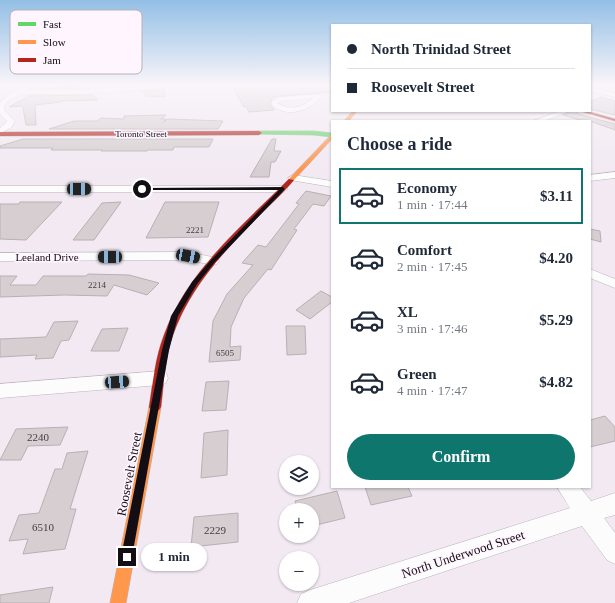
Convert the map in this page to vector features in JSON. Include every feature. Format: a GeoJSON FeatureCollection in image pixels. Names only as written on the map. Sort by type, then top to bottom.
{"type":"FeatureCollection","features":[{"type":"Feature","properties":{"kind":"street"},"geometry":{"type":"LineString","coordinates":[[0,132],[8,126],[11,121],[2,112]]}},
{"type":"Feature","properties":{"kind":"street"},"geometry":{"type":"LineString","coordinates":[[347,120],[354,112]]}},
{"type":"Feature","properties":{"kind":"street"},"geometry":{"type":"LineString","coordinates":[[540,120],[564,112]]}},
{"type":"Feature","properties":{"kind":"street"},"geometry":{"type":"LineString","coordinates":[[586,112],[615,120]]}},
{"type":"Feature","properties":{"kind":"street"},"geometry":{"type":"LineString","coordinates":[[601,112],[615,116]]}},
{"type":"Feature","properties":{"kind":"street","name":"Toronto Street"},"geometry":{"type":"LineString","coordinates":[[0,132],[282,133],[331,135]]}},
{"type":"Feature","properties":{"kind":"street","name":"Roosevelt Street"},"geometry":{"type":"LineString","coordinates":[[118,603],[165,350],[175,316],[184,299],[213,261],[294,178],[331,136]]}},
{"type":"Feature","properties":{"kind":"street"},"geometry":{"type":"LineString","coordinates":[[591,178],[610,175],[615,181]]}},
{"type":"Feature","properties":{"kind":"street"},"geometry":{"type":"LineString","coordinates":[[294,178],[331,184]]}},
{"type":"Feature","properties":{"kind":"street"},"geometry":{"type":"LineString","coordinates":[[0,189],[283,188]]}},
{"type":"Feature","properties":{"kind":"street","name":"Leeland Drive"},"geometry":{"type":"LineString","coordinates":[[0,257],[188,256],[213,261]]}},
{"type":"Feature","properties":{"kind":"street"},"geometry":{"type":"LineString","coordinates":[[591,273],[615,284]]}},
{"type":"Feature","properties":{"kind":"street"},"geometry":{"type":"LineString","coordinates":[[0,391],[160,378]]}},
{"type":"Feature","properties":{"kind":"street"},"geometry":{"type":"LineString","coordinates":[[568,488],[615,552]]}},
{"type":"Feature","properties":{"kind":"street","name":"North Underwood Street"},"geometry":{"type":"LineString","coordinates":[[310,603],[615,504]]}},
{"type":"Feature","properties":{"kind":"building"},"geometry":{"type":"Polygon","coordinates":[[[24,112],[35,112],[36,125],[26,125],[24,112]]]}},
{"type":"Feature","properties":{"kind":"building"},"geometry":{"type":"Polygon","coordinates":[[[569,112],[577,112],[578,114],[615,124],[615,130],[591,121],[591,120],[580,120],[563,115],[569,112]]]}},
{"type":"Feature","properties":{"kind":"building"},"geometry":{"type":"Polygon","coordinates":[[[603,112],[615,112],[615,115],[603,112]]]}},
{"type":"Feature","properties":{"kind":"building"},"geometry":{"type":"Polygon","coordinates":[[[166,115],[161,119],[166,119],[163,122],[168,119],[223,121],[218,129],[49,129],[74,121],[97,121],[101,118],[124,119],[124,116],[166,115]]]}},
{"type":"Feature","properties":{"kind":"building"},"geometry":{"type":"Polygon","coordinates":[[[23,139],[213,139],[209,147],[174,147],[173,150],[101,151],[102,150],[51,150],[53,148],[0,148],[0,146],[23,139]]]}},
{"type":"Feature","properties":{"kind":"building"},"geometry":{"type":"Polygon","coordinates":[[[272,139],[276,139],[274,151],[281,151],[275,162],[271,162],[269,177],[250,177],[272,139]]]}},
{"type":"Feature","properties":{"kind":"building"},"geometry":{"type":"Polygon","coordinates":[[[306,191],[331,196],[324,206],[313,204],[294,229],[297,230],[271,270],[268,269],[244,298],[231,327],[230,347],[241,346],[240,360],[209,362],[213,321],[227,294],[253,265],[242,263],[258,245],[266,247],[299,204],[296,203],[306,191]]]}},
{"type":"Feature","properties":{"kind":"building"},"geometry":{"type":"Polygon","coordinates":[[[20,202],[62,202],[26,240],[0,239],[0,204],[19,204],[20,202]]]}},
{"type":"Feature","properties":{"kind":"building"},"geometry":{"type":"Polygon","coordinates":[[[121,202],[94,240],[73,240],[102,203],[121,202]]]}},
{"type":"Feature","properties":{"kind":"building"},"geometry":{"type":"Polygon","coordinates":[[[165,202],[219,202],[208,237],[146,238],[165,202]]]}},
{"type":"Feature","properties":{"kind":"building"},"geometry":{"type":"Polygon","coordinates":[[[591,229],[600,231],[601,242],[591,239],[591,229]]]}},
{"type":"Feature","properties":{"kind":"building"},"geometry":{"type":"Polygon","coordinates":[[[88,274],[129,275],[159,283],[147,295],[114,285],[107,296],[65,295],[0,297],[0,276],[17,276],[10,285],[36,285],[43,276],[86,276],[88,274]]]}},
{"type":"Feature","properties":{"kind":"building"},"geometry":{"type":"Polygon","coordinates":[[[321,291],[331,296],[331,303],[310,319],[296,310],[321,291]]]}},
{"type":"Feature","properties":{"kind":"building"},"geometry":{"type":"Polygon","coordinates":[[[78,321],[69,340],[61,341],[53,358],[35,359],[37,355],[0,357],[0,339],[46,337],[54,322],[78,321]]]}},
{"type":"Feature","properties":{"kind":"building"},"geometry":{"type":"Polygon","coordinates":[[[286,326],[305,326],[306,354],[287,355],[286,326]]]}},
{"type":"Feature","properties":{"kind":"building"},"geometry":{"type":"Polygon","coordinates":[[[128,328],[119,351],[91,351],[102,329],[128,328]]]}},
{"type":"Feature","properties":{"kind":"building"},"geometry":{"type":"Polygon","coordinates":[[[229,381],[226,410],[202,411],[206,382],[229,381]]]}},
{"type":"Feature","properties":{"kind":"building"},"geometry":{"type":"Polygon","coordinates":[[[605,416],[615,427],[615,441],[591,447],[591,420],[605,416]]]}},
{"type":"Feature","properties":{"kind":"building"},"geometry":{"type":"Polygon","coordinates":[[[68,427],[60,445],[28,446],[21,460],[0,460],[16,429],[68,427]]]}},
{"type":"Feature","properties":{"kind":"building"},"geometry":{"type":"Polygon","coordinates":[[[228,430],[227,475],[201,478],[204,433],[228,430]]]}},
{"type":"Feature","properties":{"kind":"building"},"geometry":{"type":"Polygon","coordinates":[[[88,451],[70,509],[76,509],[65,549],[23,554],[28,539],[9,541],[19,515],[39,513],[55,469],[62,469],[67,453],[88,451]]]}},
{"type":"Feature","properties":{"kind":"building"},"geometry":{"type":"Polygon","coordinates":[[[365,488],[408,488],[412,496],[371,505],[365,488]]]}},
{"type":"Feature","properties":{"kind":"building"},"geometry":{"type":"Polygon","coordinates":[[[337,491],[345,518],[319,524],[319,503],[295,503],[295,501],[337,491]]]}},
{"type":"Feature","properties":{"kind":"building"},"geometry":{"type":"Polygon","coordinates":[[[238,513],[238,542],[191,547],[194,517],[238,513]]]}},
{"type":"Feature","properties":{"kind":"building"},"geometry":{"type":"Polygon","coordinates":[[[53,587],[49,603],[0,603],[0,595],[53,587]]]}},
{"type":"Feature","properties":{"kind":"traffic: fast"},"geometry":{"type":"LineString","coordinates":[[259,133],[314,133],[331,135]]}},
{"type":"Feature","properties":{"kind":"traffic: slow"},"geometry":{"type":"LineString","coordinates":[[347,120],[354,112]]}},
{"type":"Feature","properties":{"kind":"traffic: slow"},"geometry":{"type":"LineString","coordinates":[[291,180],[331,137]]}},
{"type":"Feature","properties":{"kind":"traffic: slow"},"geometry":{"type":"LineString","coordinates":[[118,603],[155,407]]}},
{"type":"Feature","properties":{"kind":"traffic: jam"},"geometry":{"type":"LineString","coordinates":[[586,112],[615,120]]}},
{"type":"Feature","properties":{"kind":"traffic: jam"},"geometry":{"type":"LineString","coordinates":[[0,134],[259,133]]}},
{"type":"Feature","properties":{"kind":"traffic: jam"},"geometry":{"type":"LineString","coordinates":[[155,407],[162,362],[168,336],[177,313],[189,292],[220,252],[291,180]]}},
{"type":"Feature","properties":{"kind":"route"},"geometry":{"type":"LineString","coordinates":[[127,557],[165,350],[175,316],[194,284],[213,261],[283,188],[142,189]]}}]}
